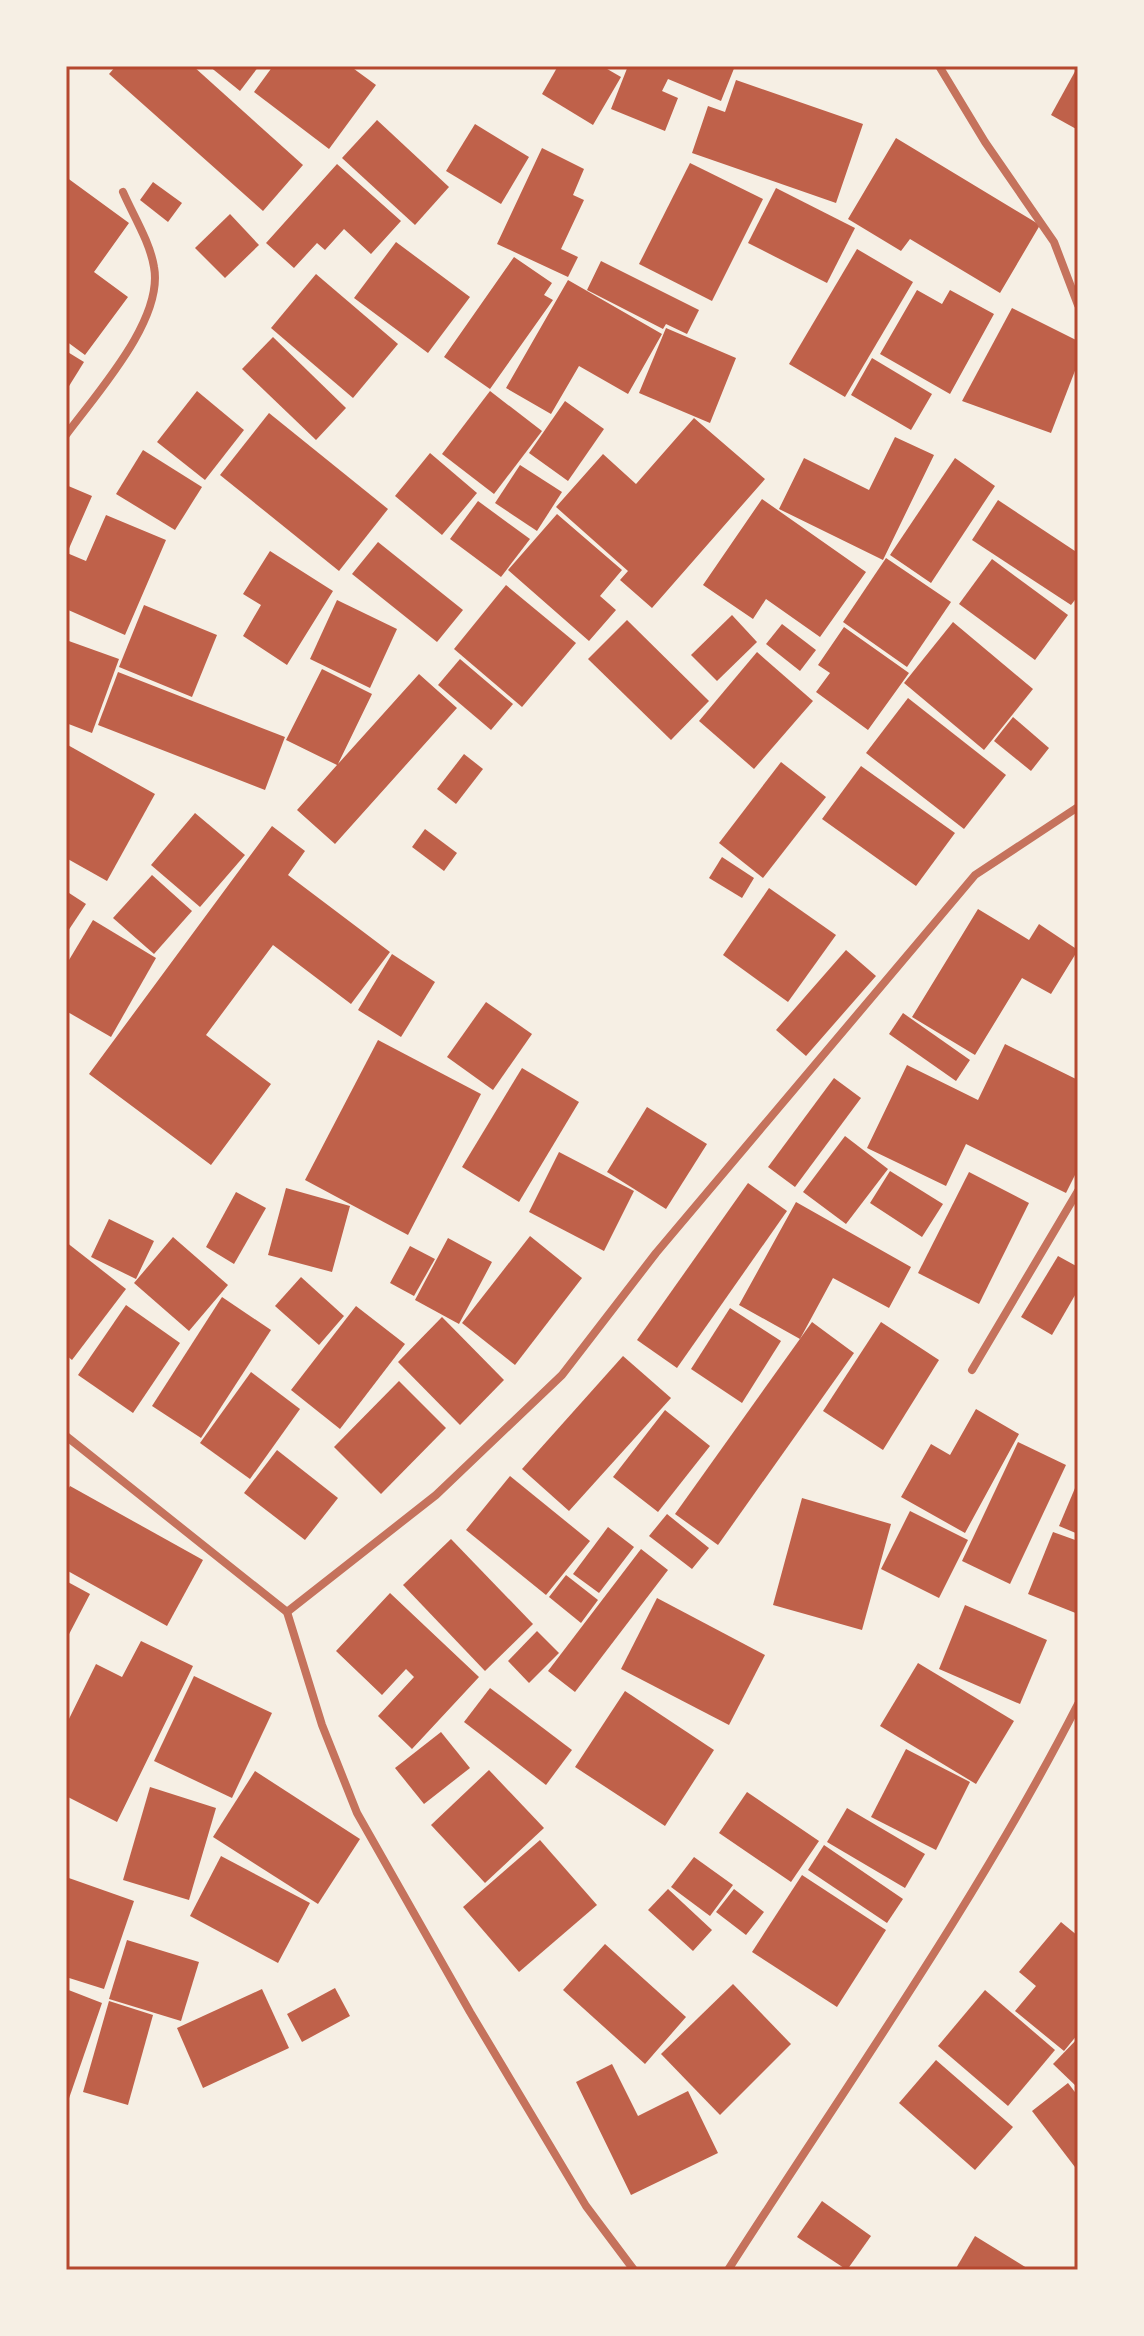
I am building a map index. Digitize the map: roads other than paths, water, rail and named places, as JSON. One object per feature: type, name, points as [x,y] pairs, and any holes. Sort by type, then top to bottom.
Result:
[{"type":"street","points":[[939,66],[985,142],[1054,242],[1078,305]]},
{"type":"street","points":[[66,435],[121,360],[148,312],[155,288],[154,266],[123,192]]},
{"type":"street","points":[[287,1612],[436,1495],[562,1375],[656,1253],[975,875],[1078,807]]},
{"type":"street","points":[[972,1370],[1078,1191]]},
{"type":"street","points":[[66,1436],[287,1612],[322,1725],[357,1813],[470,2012],[579,2193],[634,2270]]},
{"type":"street","points":[[728,2270],[1002,1841],[1039,1780],[1078,1704]]}]
